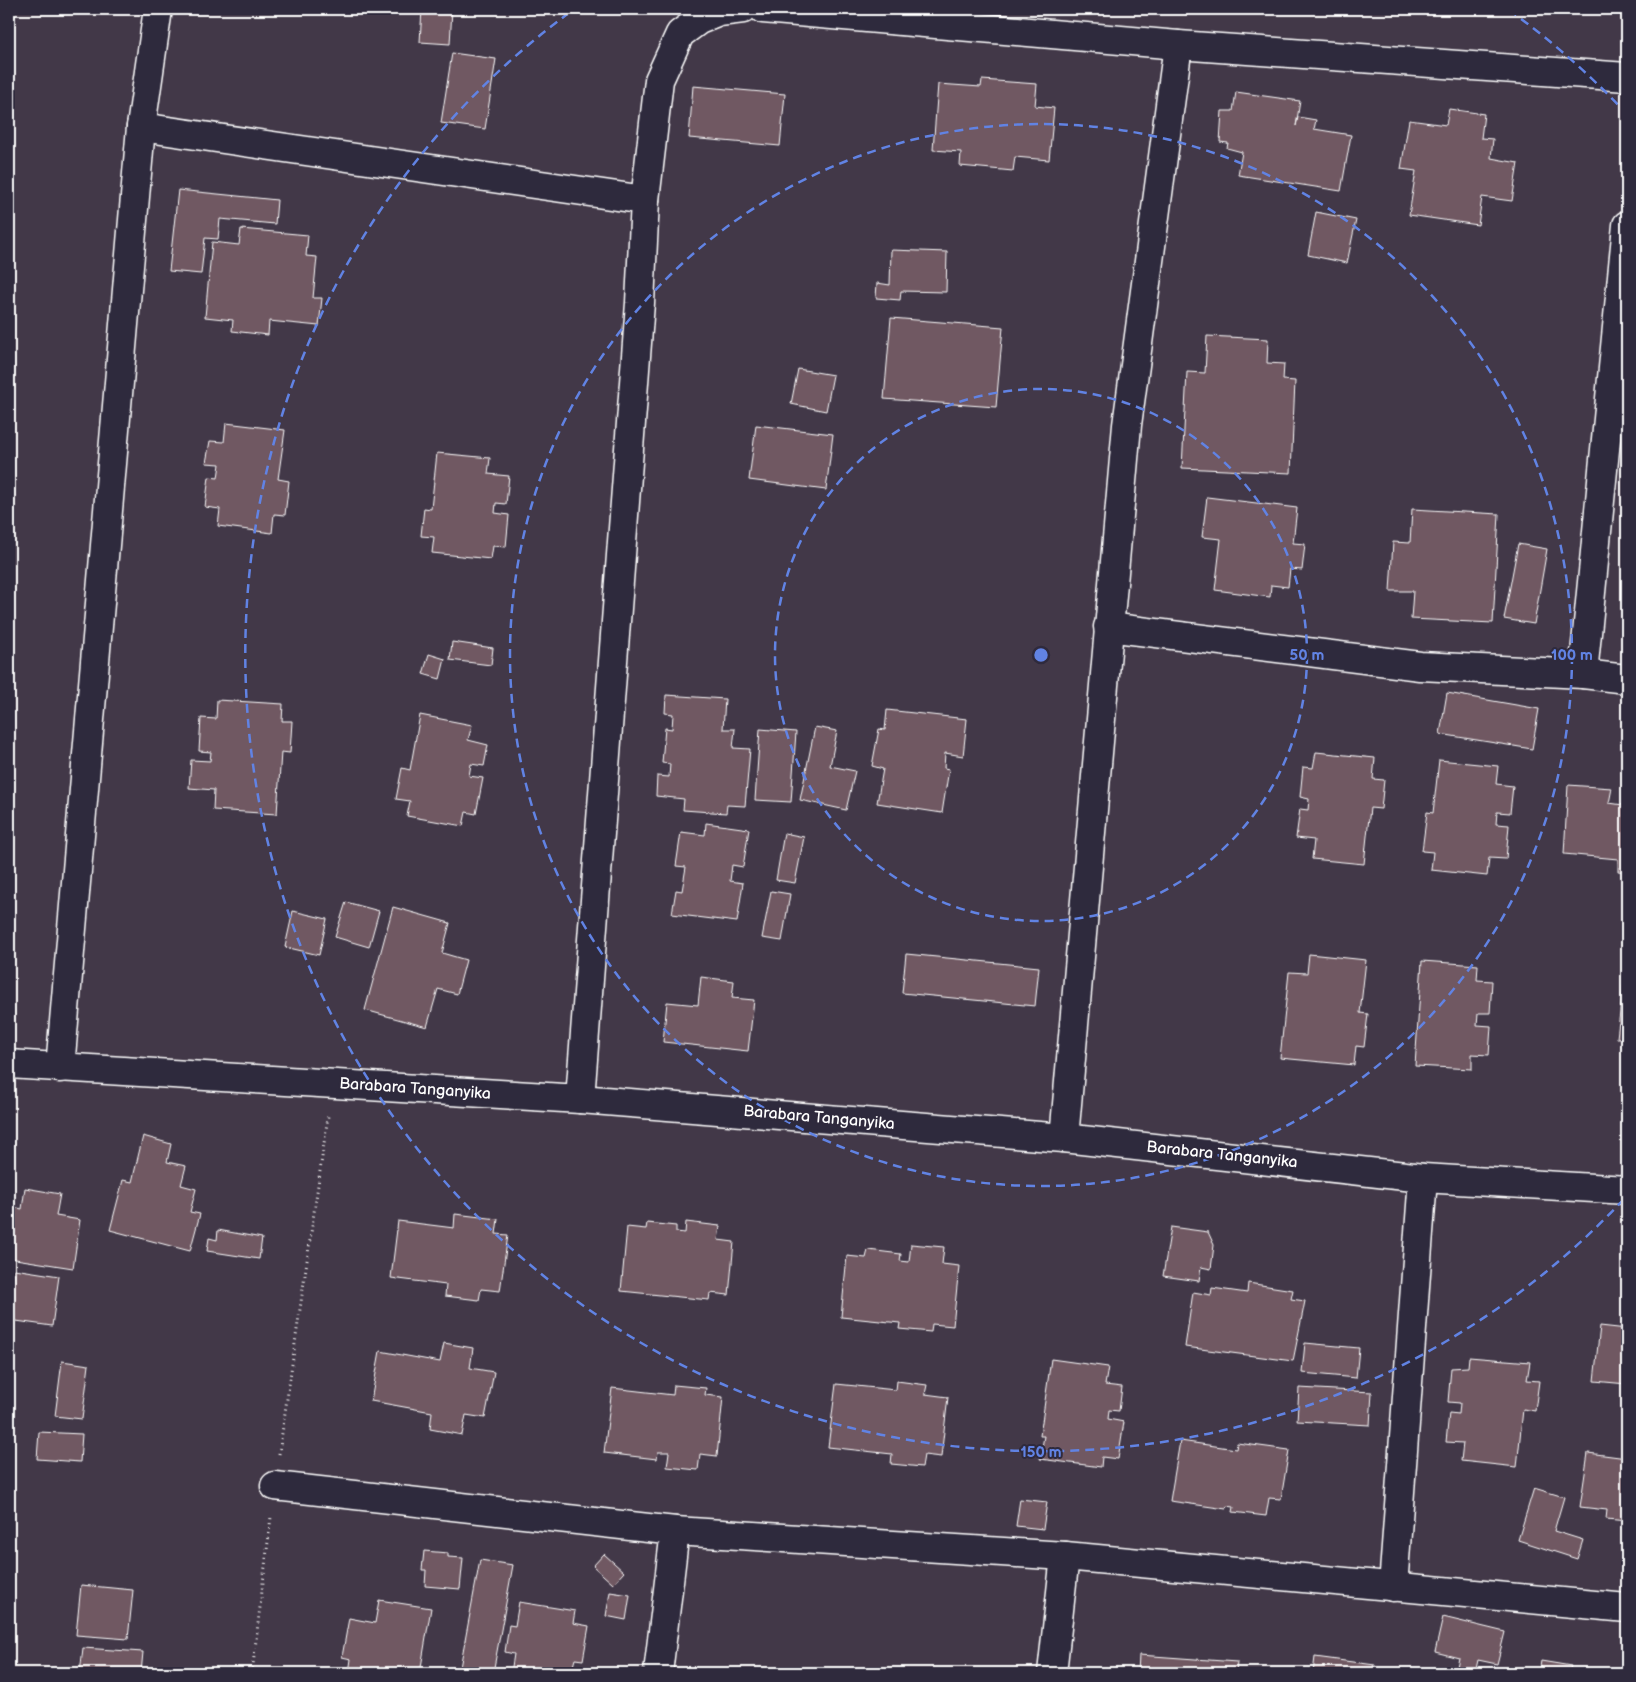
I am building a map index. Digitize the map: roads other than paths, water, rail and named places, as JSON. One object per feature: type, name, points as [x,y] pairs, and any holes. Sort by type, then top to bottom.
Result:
[{"type":"street","points":[[60,1068],[141,127],[158,9]]},
{"type":"street","points":[[580,1100],[640,303],[645,200],[659,80],[680,34],[699,20],[718,12],[743,9]]},
{"type":"street","points":[[763,9],[1178,45],[1627,77]]},
{"type":"street","points":[[1064,1138],[1127,425],[1178,45]]},
{"type":"street","points":[[141,127],[645,200]]},
{"type":"street","points":[[1583,674],[1627,225]]},
{"type":"street","points":[[1108,628],[1420,666],[1583,674],[1627,679]]},
{"type":"street","name":"Barabara Tanganyika","points":[[9,1064],[580,1100],[1064,1138],[1423,1178],[1627,1190]]},
{"type":"street","points":[[1393,1587],[1423,1178]]},
{"type":"street","points":[[275,1486],[675,1531],[1065,1556],[1627,1608]]},
{"type":"street","points":[[658,1673],[675,1531]]},
{"type":"street","points":[[1052,1673],[1065,1556]]}]
